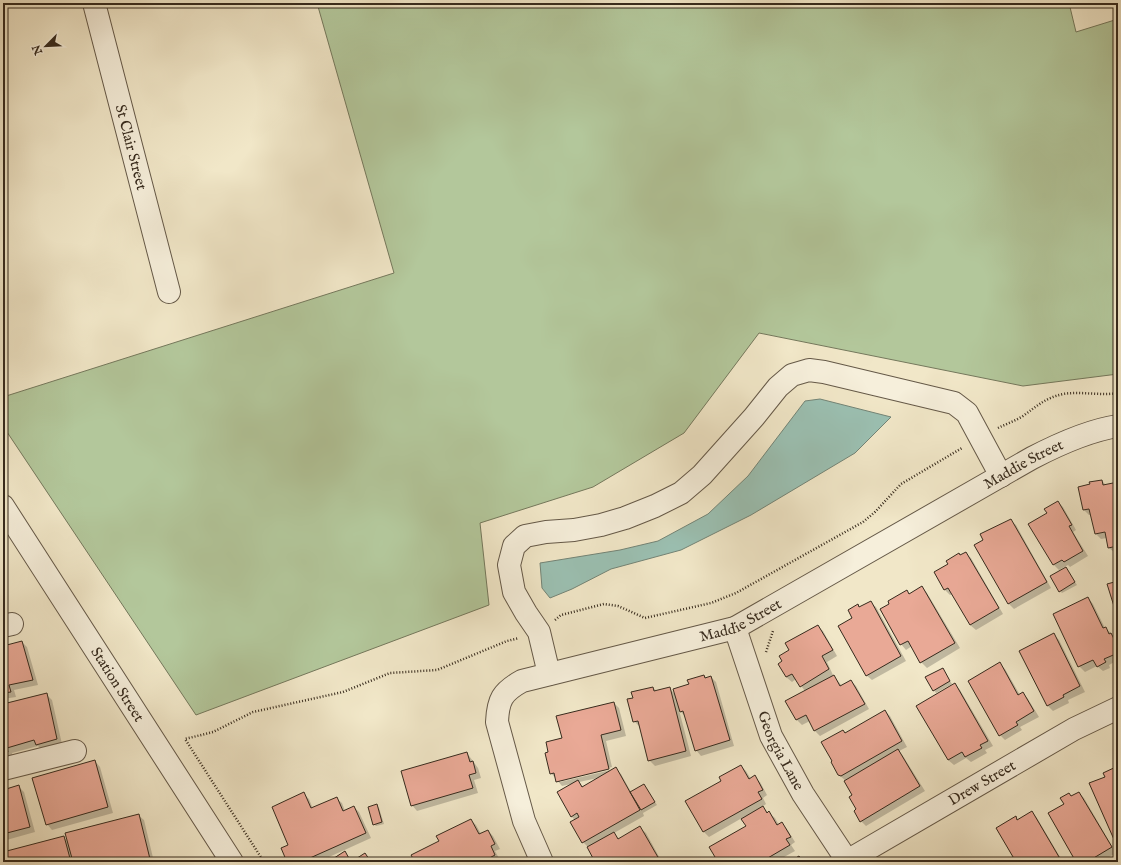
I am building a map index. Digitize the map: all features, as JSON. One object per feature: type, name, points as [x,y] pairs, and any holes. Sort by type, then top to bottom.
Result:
[{"type":"street","name":"St Clair Street","points":[[94,3],[169,292]]},
{"type":"street","points":[[549,674],[539,632],[514,592],[509,565],[514,546],[525,536],[546,532],[574,530],[625,518],[655,506],[681,492],[702,475],[754,417],[778,387],[792,376],[809,370],[824,372],[954,403],[967,413],[1001,476]]},
{"type":"street","name":"Maddie Street","points":[[542,862],[524,821],[498,722],[498,708],[502,698],[510,688],[522,681],[735,628],[895,535],[1053,447],[1078,437],[1118,426]]},
{"type":"street","name":"Station Street","points":[[3,506],[232,862]]},
{"type":"street","name":"Georgia Lane","points":[[735,628],[771,736],[803,794],[848,861]]},
{"type":"street","name":"Drew Street","points":[[848,861],[1074,729],[1118,708]]},
{"type":"street","points":[[3,769],[75,751]]},
{"type":"path","points":[[264,862],[185,739],[213,732],[253,712],[343,692],[390,673],[437,670],[507,641],[539,632],[561,615],[604,604],[618,606],[645,618],[711,603],[736,593],[863,522],[875,512],[901,484],[980,437],[1022,417],[1040,403],[1064,394],[1110,394],[1118,392]]},
{"type":"shaded area","points":[[317,3],[1069,3],[1076,32],[1118,19],[1118,374],[1023,386],[759,333],[684,433],[593,487],[480,523],[489,605],[196,715],[3,426],[3,397],[394,273]]},
{"type":"shaded area","points":[[820,399],[891,417],[855,453],[751,515],[681,550],[611,569],[572,589],[550,598],[542,588],[540,563],[620,550],[658,541],[708,514],[748,476],[805,401]]},
{"type":"building","points":[[1102,480],[1103,485],[1118,482],[1118,546],[1108,548],[1105,532],[1095,534],[1089,509],[1083,510],[1078,487],[1090,484],[1089,482]]},
{"type":"building","points":[[1058,501],[1072,525],[1069,526],[1083,551],[1064,562],[1062,560],[1053,565],[1028,524],[1047,513],[1044,509]]},
{"type":"building","points":[[1011,519],[1047,582],[1008,604],[974,545],[983,540],[980,534]]},
{"type":"building","points":[[966,552],[999,608],[970,625],[948,588],[944,590],[934,572],[948,564],[946,561],[959,553],[960,555]]},
{"type":"building","points":[[1066,567],[1075,582],[1059,592],[1050,576]]},
{"type":"building","points":[[1118,581],[1118,619],[1107,584]]},
{"type":"building","points":[[922,586],[955,643],[920,663],[908,641],[900,645],[880,609],[889,604],[888,601],[907,590],[909,594]]},
{"type":"building","points":[[1088,597],[1103,628],[1106,627],[1109,634],[1111,633],[1118,647],[1118,653],[1104,659],[1106,662],[1097,667],[1093,660],[1078,667],[1053,614]]},
{"type":"building","points":[[871,601],[901,656],[866,676],[838,626],[852,618],[848,610],[858,604],[859,607]]},
{"type":"building","points":[[818,625],[833,650],[822,656],[829,669],[800,687],[792,674],[786,677],[778,664],[782,661],[779,656],[789,650],[785,643]]},
{"type":"building","points":[[1054,633],[1080,686],[1047,706],[1019,651]]},
{"type":"building","points":[[22,641],[33,680],[9,685],[11,692],[3,693],[3,646]]},
{"type":"building","points":[[1000,662],[1018,695],[1023,692],[1034,711],[1016,722],[1018,725],[999,736],[968,681]]},
{"type":"building","points":[[943,668],[950,681],[933,691],[925,677]]},
{"type":"building","points":[[704,675],[705,678],[711,676],[730,740],[695,751],[683,711],[680,712],[673,689],[689,684],[687,680]]},
{"type":"building","points":[[834,675],[840,686],[851,680],[865,704],[814,731],[806,715],[796,720],[785,701]]},
{"type":"building","points":[[955,683],[988,741],[980,745],[982,748],[965,757],[962,752],[948,760],[916,706]]},
{"type":"building","points":[[653,687],[654,691],[670,687],[686,751],[648,761],[638,721],[633,722],[627,699],[633,698],[631,692]]},
{"type":"building","points":[[47,693],[57,739],[36,745],[34,740],[7,748],[8,752],[3,753],[3,704]]},
{"type":"building","points":[[614,702],[621,730],[601,735],[609,769],[556,782],[554,773],[550,774],[545,753],[548,752],[546,742],[562,738],[556,716]]},
{"type":"building","points":[[885,710],[902,741],[841,776],[838,775],[821,742],[843,730],[845,733]]},
{"type":"building","points":[[898,749],[920,786],[860,822],[854,811],[856,809],[849,797],[852,795],[844,781]]},
{"type":"building","points":[[467,752],[470,762],[473,761],[476,773],[469,775],[473,788],[411,806],[401,771]]},
{"type":"building","points":[[95,760],[108,807],[46,825],[32,778]]},
{"type":"building","points":[[741,765],[749,779],[755,775],[763,790],[758,792],[762,799],[703,832],[685,801],[721,781],[719,777]]},
{"type":"building","points":[[1118,766],[1118,843],[1116,844],[1089,783],[1105,777],[1103,773]]},
{"type":"building","points":[[616,767],[640,810],[582,843],[570,822],[579,817],[577,813],[571,817],[557,792],[578,780],[582,787]]},
{"type":"building","points":[[644,784],[655,802],[641,810],[630,792]]},
{"type":"building","points":[[19,785],[30,827],[3,834],[3,790]]},
{"type":"building","points":[[304,792],[311,808],[337,797],[343,811],[354,806],[366,833],[301,862],[287,862],[281,848],[288,845],[272,807]]},
{"type":"building","points":[[1079,792],[1112,847],[1087,862],[1076,862],[1048,813],[1064,804],[1060,798],[1069,793],[1071,796]]},
{"type":"building","points":[[377,804],[382,822],[373,825],[368,807]]},
{"type":"building","points":[[763,806],[767,813],[769,811],[777,825],[782,822],[791,837],[786,839],[790,845],[761,862],[718,862],[709,847],[746,826],[741,819]]},
{"type":"building","points":[[1032,811],[1062,862],[1016,862],[996,828],[1016,816],[1017,820]]},
{"type":"building","points":[[139,814],[150,859],[146,860],[146,862],[73,862],[65,833]]},
{"type":"building","points":[[471,819],[479,834],[488,830],[495,844],[491,846],[495,855],[482,862],[415,862],[411,855],[439,841],[436,836]]},
{"type":"building","points":[[640,826],[659,859],[654,862],[595,862],[587,847],[614,832],[618,839]]},
{"type":"building","points":[[64,836],[71,862],[3,862],[3,852]]},
{"type":"building","points":[[345,851],[351,862],[328,862]]},
{"type":"building","points":[[365,853],[371,862],[351,862]]},
{"type":"building","points":[[799,856],[806,862],[789,862]]}]
